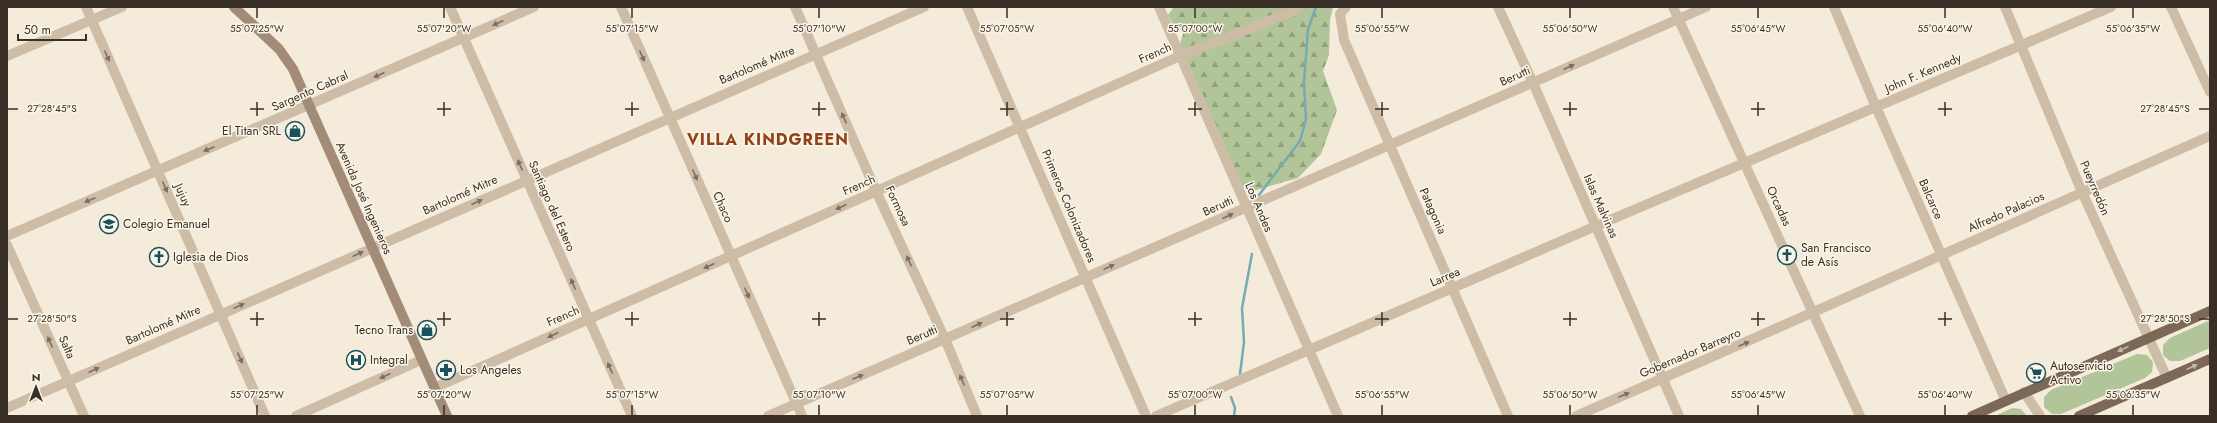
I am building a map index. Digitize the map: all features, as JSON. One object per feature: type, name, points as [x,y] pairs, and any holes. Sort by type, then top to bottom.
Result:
[{"type":"main road","name":"Avenida José Ingenieros","points":[[234,7],[280,49],[287,58],[310,105],[421,360],[447,416]]},
{"type":"main road","points":[[1972,416],[2210,311]]},
{"type":"main road","points":[[2079,416],[2210,358]]},
{"type":"street","name":"Jujuy","points":[[86,7],[266,416]]},
{"type":"street","points":[[7,56],[122,7]]},
{"type":"street","name":"Santiago del Estero","points":[[450,7],[632,416]]},
{"type":"street","name":"Sargento Cabral","points":[[7,236],[534,7]]},
{"type":"street","name":"Chaco","points":[[621,7],[802,416]]},
{"type":"street","name":"Formosa","points":[[795,7],[876,191],[945,339],[977,416]]},
{"type":"street","name":"Bartolomé Mitre","points":[[7,408],[924,7]]},
{"type":"street","name":"Primeros Colonizadores","points":[[967,7],[1021,127],[1146,416]]},
{"type":"street","name":"Los Andes","points":[[1159,7],[1338,416]]},
{"type":"street","name":"Islas Malvinas","points":[[1498,7],[1533,83],[1679,416]]},
{"type":"street","name":"Orcadas","points":[[1674,7],[1860,416]]},
{"type":"street","name":"Berutti","points":[[768,416],[1706,7]]},
{"type":"street","name":"Balcarce","points":[[1834,7],[1876,107],[2006,401]]},
{"type":"street","name":"Pueyrredón","points":[[2005,7],[2082,192],[2167,378]]},
{"type":"street","name":"John F. Kennedy","points":[[1745,163],[2111,7]]},
{"type":"street","points":[[2171,7],[2210,92]]},
{"type":"street","name":"French","points":[[434,388],[1180,56],[1296,10]]},
{"type":"street","name":"Patagonia","points":[[1343,11],[1344,40],[1508,416]]},
{"type":"street","name":"Alfredo Palacios","points":[[1814,314],[1941,255],[2210,136]]},
{"type":"street","name":"Larrea","points":[[1156,416],[1745,163]]},
{"type":"street","name":"Salta","points":[[7,245],[84,416]]},
{"type":"street","name":"Gobernador Barreyro","points":[[1576,416],[1814,314]]},
{"type":"street","points":[[296,416],[421,360]]},
{"type":"street","points":[[2024,392],[2040,416]]},
{"type":"green space","points":[[1174,7],[1333,7],[1330,20],[1329,55],[1323,71],[1337,110],[1321,154],[1298,178],[1249,192],[1237,180],[1180,44],[1184,31],[1175,28],[1168,15]]},
{"type":"green space","points":[[2210,320],[2210,348],[2180,361],[2170,361],[2163,355],[2163,345],[2170,338]]},
{"type":"green space","points":[[2137,354],[2147,355],[2153,362],[2152,372],[2145,378],[2061,414],[2052,414],[2044,407],[2044,397],[2051,390]]},
{"type":"green space","points":[[2012,408],[2021,409],[2027,416],[1995,416]]},
{"type":"waterway","points":[[1259,195],[1300,141],[1306,119],[1304,83],[1308,29],[1316,7]]},
{"type":"waterway","points":[[1240,374],[1244,342],[1242,308],[1252,254]]},
{"type":"waterway","points":[[1231,397],[1235,408],[1234,416]]},
{"type":"place","name":"El Titan SRL","points":[[295,131]]},
{"type":"place","name":"Colegio Emanuel","points":[[109,224]]},
{"type":"place","name":"San Francisco de Asís","points":[[1787,255]]},
{"type":"place","name":"Iglesia de Dios","points":[[159,257]]},
{"type":"place","name":"Tecno Trans","points":[[427,330]]},
{"type":"place","name":"Integral","points":[[356,360]]},
{"type":"place","name":"Los Angeles","points":[[446,370]]},
{"type":"place","name":"Autoservicio Activo","points":[[2036,373]]},
{"type":"district","name":"VILLA KINDGREEN","points":[[768,139]]}]
